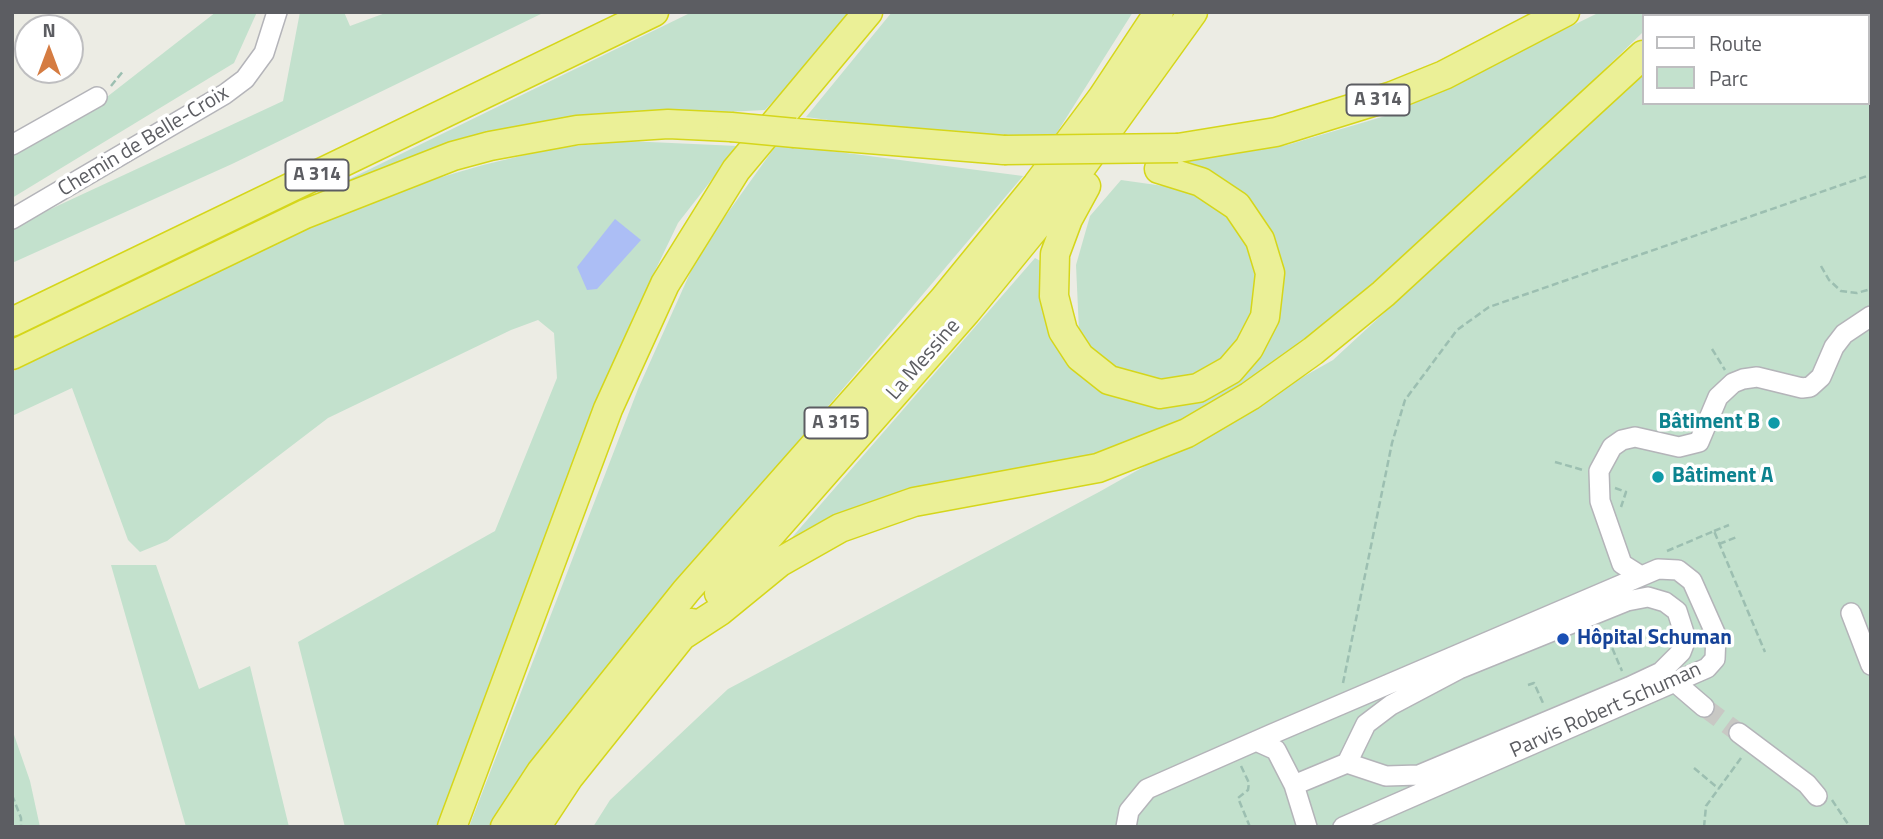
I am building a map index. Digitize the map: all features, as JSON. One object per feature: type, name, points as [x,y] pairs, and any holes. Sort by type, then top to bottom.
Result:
[{"type":"highway","name":"A 314","points":[[12,322],[630,20],[654,12]]},
{"type":"highway","points":[[452,827],[603,422],[665,284],[736,170],[868,12]]},
{"type":"highway","name":"La Messine","points":[[505,827],[541,772],[686,591],[934,310],[1037,185],[1102,98],[1159,12]]},
{"type":"highway","name":"A 314","points":[[12,355],[305,215],[453,156],[490,146],[577,130],[668,124],[795,132],[1000,155],[1178,148],[1276,132],[1379,100],[1444,75],[1565,12]]},
{"type":"highway","points":[[1000,155],[1159,169],[1201,182],[1237,206],[1261,240],[1270,272],[1265,317],[1241,359],[1214,381],[1198,388],[1160,394],[1109,380],[1080,357],[1063,331],[1057,314],[1053,275],[1060,237],[1077,200],[1192,14]]},
{"type":"highway","name":"La Messine","points":[[536,827],[569,777],[680,637],[982,292],[1057,201],[1192,14]]},
{"type":"highway","points":[[680,637],[720,611],[780,562],[852,523],[876,513],[955,493],[1098,468],[1187,433],[1238,403],[1313,351],[1383,294],[1642,56]]},
{"type":"street","name":"Chemin de Belle-Croix","points":[[12,219],[225,94],[245,79],[260,60],[277,12]]},
{"type":"street","points":[[13,141],[97,97]]},
{"type":"street","points":[[1641,576],[1622,564],[1600,501],[1597,486],[1603,459],[1622,439],[1635,437],[1679,447],[1699,442],[1718,397],[1732,383],[1758,377],[1802,388],[1810,387],[1821,377],[1834,346],[1844,334],[1871,316]]},
{"type":"street","name":"Parvis Robert Schuman","points":[[1305,721],[1641,576],[1668,568],[1686,575],[1716,635],[1715,659],[1707,668],[1343,827]]},
{"type":"street","name":"Parvis Robert Schuman","points":[[1648,597],[1665,602],[1677,611],[1684,625],[1686,639],[1672,663],[1629,687],[1419,775],[1386,776],[1347,763],[1366,724],[1391,705],[1459,669],[1597,611],[1648,597]]},
{"type":"street","points":[[1850,613],[1871,665]]},
{"type":"street","points":[[1676,683],[1703,707]]},
{"type":"street","name":"Parvis Robert Schuman","points":[[1305,721],[1327,720],[1347,713],[1373,699],[1384,686]]},
{"type":"street","points":[[1126,827],[1129,811],[1147,789],[1305,721]]},
{"type":"street","points":[[1746,738],[1807,784],[1817,796]]},
{"type":"street","points":[[1256,741],[1276,750],[1294,785],[1307,827]]},
{"type":"street","points":[[1294,785],[1347,763]]},
{"type":"path","points":[[97,97],[118,81],[124,70]]},
{"type":"path","points":[[1339,707],[1392,443],[1405,400],[1457,330],[1489,307],[1870,175]]},
{"type":"path","points":[[1821,266],[1841,291],[1857,293],[1871,289]]},
{"type":"path","points":[[1712,349],[1732,383]]},
{"type":"path","points":[[1714,531],[1729,524]]},
{"type":"path","points":[[1719,544],[1737,537]]},
{"type":"path","points":[[1597,611],[1629,687]]},
{"type":"path","points":[[1528,685],[1534,683],[1555,719]]},
{"type":"path","points":[[1704,827],[1706,806],[1719,789],[1746,738]]},
{"type":"path","points":[[1234,751],[1249,783],[1248,790],[1238,798],[1250,827]]},
{"type":"path","points":[[1694,768],[1719,789]]},
{"type":"path","points":[[12,794],[21,818],[21,827]]},
{"type":"green space","points":[[216,12],[257,12],[234,63],[12,198],[12,151],[103,100]]},
{"type":"green space","points":[[300,12],[344,12],[350,26],[388,12],[545,12],[232,164],[12,263],[12,227],[283,101]]},
{"type":"green space","points":[[692,12],[859,12],[765,110],[593,119],[484,139],[329,189]]},
{"type":"green space","points":[[892,12],[1133,12],[1051,142],[970,139],[806,117]]},
{"type":"green space","points":[[1600,12],[1671,12],[1642,14],[1642,33],[1410,259],[1306,344],[1210,408],[1085,463],[781,550],[1035,258],[1048,265],[1090,379],[1120,398],[1167,405],[1235,378],[1275,248],[1178,162],[1287,145],[1392,114]]},
{"type":"green space","points":[[1871,12],[1871,827],[593,827],[610,800],[728,689],[1099,492],[1333,360],[1642,75],[1642,105],[1869,105],[1869,14],[1720,14]]},
{"type":"green space","points":[[627,141],[738,146],[678,223],[633,317],[436,827],[345,827],[298,642],[495,531],[557,378],[554,333],[538,320],[511,330],[328,418],[167,541],[140,552],[128,540],[72,388],[12,416],[12,372],[352,203],[483,165],[554,148]]},
{"type":"green space","points":[[777,144],[1023,176],[609,665],[526,770],[490,827],[469,827],[638,389],[699,253]]},
{"type":"green space","points":[[1121,180],[1185,189],[1225,211],[1249,237],[1261,273],[1247,333],[1225,360],[1199,376],[1141,383],[1093,356],[1079,331],[1076,265],[1090,216]]},
{"type":"green space","points":[[111,565],[156,565],[199,689],[250,666],[289,827],[186,827]]},
{"type":"green space","points":[[12,729],[30,781],[40,827],[12,827]]},
{"type":"water","points":[[615,219],[641,240],[597,289],[587,290],[577,267]]},
{"type":"tunnel","points":[[1704,707],[1739,733]]},
{"type":"place","name":"Bâtiment B","points":[[1774,423]]},
{"type":"place","name":"Bâtiment A","points":[[1658,477]]},
{"type":"place","name":"Hôpital Schuman","points":[[1563,639]]}]
